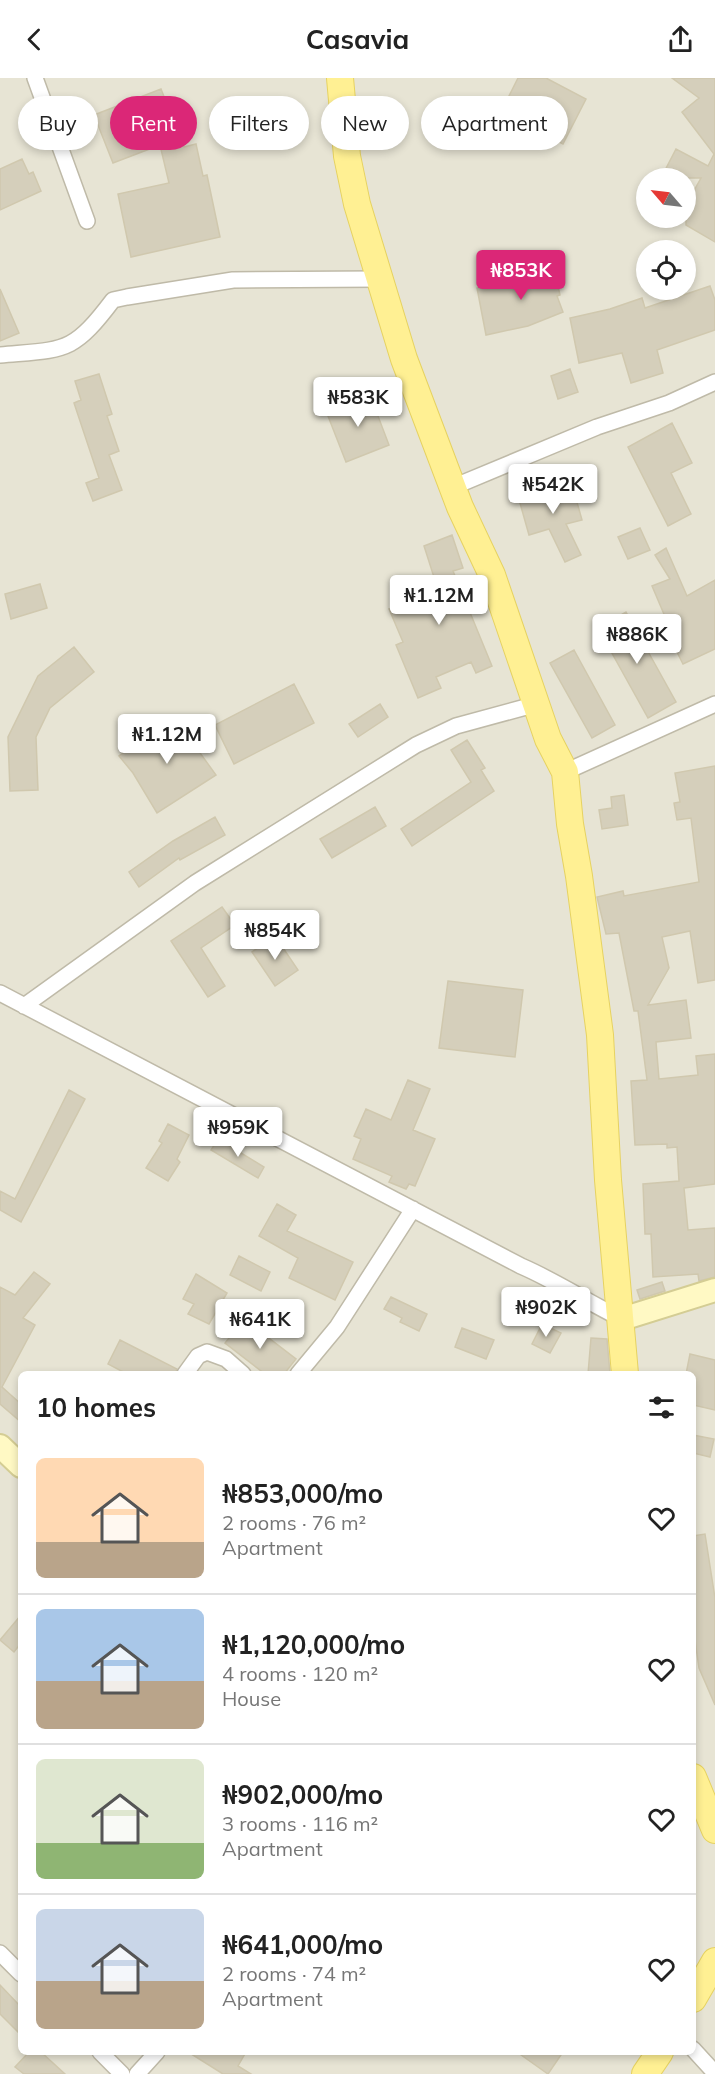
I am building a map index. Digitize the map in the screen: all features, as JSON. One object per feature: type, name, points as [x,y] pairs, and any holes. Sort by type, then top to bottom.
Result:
[{"type":"main road","points":[[340,78],[347,156],[357,204],[404,359],[453,487],[492,575],[548,739],[565,772],[570,824],[600,1035],[608,1180],[625,1371]]},
{"type":"main road","points":[[696,1784],[715,1830]]},
{"type":"main road","points":[[696,1994],[715,1961]]},
{"type":"main road","points":[[633,2074],[636,2055]]},
{"type":"main road","points":[[645,2074],[658,2055]]},
{"type":"street","points":[[35,78],[87,220]]},
{"type":"street","points":[[0,355],[51,351],[73,345],[89,332],[113,300],[127,297],[233,280],[379,279]]},
{"type":"street","points":[[453,487],[597,427],[669,403],[715,382]]},
{"type":"street","points":[[24,1006],[195,883],[416,745],[456,726],[537,704]]},
{"type":"street","points":[[565,772],[715,704]]},
{"type":"street","points":[[0,993],[521,1266],[555,1281],[587,1302],[622,1319],[715,1290]]},
{"type":"street","points":[[300,1371],[337,1327],[413,1209]]},
{"type":"street","points":[[187,1371],[198,1356],[207,1352],[226,1359],[240,1371]]},
{"type":"street","points":[[0,1446],[18,1463]]},
{"type":"street","points":[[0,1953],[18,1971]]},
{"type":"street","points":[[696,2052],[715,2073]]},
{"type":"street","points":[[103,2055],[122,2074]]},
{"type":"street","points":[[137,2074],[155,2055]]},
{"type":"shaded area","points":[[0,78],[715,78],[715,2074],[0,2074]]},
{"type":"building","points":[[518,78],[546,78],[586,99],[568,134],[568,96],[509,96]]},
{"type":"building","points":[[672,78],[715,78],[715,242],[691,228],[696,228],[696,187],[701,178],[696,178],[696,168],[666,168],[676,149],[708,166],[714,154],[682,112],[699,98]]},
{"type":"building","points":[[161,89],[164,96],[143,96]]},
{"type":"building","points":[[110,109],[110,150],[147,150],[113,163],[98,125],[98,113]]},
{"type":"building","points":[[197,149],[203,176],[207,175],[220,237],[131,257],[118,194],[169,183],[161,150]]},
{"type":"building","points":[[22,159],[29,174],[33,172],[41,191],[0,210],[0,169]]},
{"type":"building","points":[[552,260],[560,295],[557,296],[563,312],[528,326],[486,335],[477,288],[534,277],[532,265]]},
{"type":"building","points":[[710,286],[715,300],[715,330],[657,350],[663,373],[631,383],[622,353],[579,363],[570,318],[610,309],[636,300],[643,300],[645,308],[669,300],[696,300],[696,291]]},
{"type":"building","points":[[0,289],[19,333],[0,341]]},
{"type":"building","points":[[570,369],[578,392],[558,399],[551,376]]},
{"type":"building","points":[[99,374],[112,414],[107,416],[119,451],[109,455],[122,490],[93,501],[86,483],[99,478],[74,403],[81,400],[75,381]]},
{"type":"building","points":[[370,395],[389,445],[346,462],[326,411]]},
{"type":"building","points":[[672,423],[692,463],[671,473],[691,514],[668,526],[628,447]]},
{"type":"building","points":[[571,481],[582,520],[566,524],[581,555],[565,562],[549,529],[529,535],[518,496]]},
{"type":"building","points":[[640,528],[650,550],[628,559],[618,537]]},
{"type":"building","points":[[452,535],[463,568],[453,571],[492,666],[476,673],[471,662],[436,677],[441,688],[418,698],[396,645],[403,642],[389,609],[410,600],[414,610],[441,599],[424,546]]},
{"type":"building","points":[[666,548],[687,596],[715,580],[715,649],[683,664],[665,628],[669,626],[652,586],[670,579],[655,555]]},
{"type":"building","points":[[40,584],[47,608],[11,619],[5,594]]},
{"type":"building","points":[[626,612],[676,702],[648,718],[598,628]]},
{"type":"building","points":[[74,647],[94,672],[50,708],[36,737],[38,790],[10,791],[8,737],[38,676]]},
{"type":"building","points":[[574,650],[615,725],[592,738],[550,663]]},
{"type":"building","points":[[294,684],[314,723],[234,764],[215,725]]},
{"type":"building","points":[[380,704],[388,717],[358,737],[349,724]]},
{"type":"building","points":[[174,717],[216,775],[157,813],[133,773],[119,756]]},
{"type":"building","points":[[467,740],[485,768],[481,770],[494,791],[412,846],[401,829],[471,782],[451,750]]},
{"type":"building","points":[[715,766],[715,980],[698,983],[690,931],[662,937],[669,968],[648,1005],[686,1000],[691,1038],[656,1042],[659,1079],[698,1075],[696,1056],[715,1054],[715,1184],[684,1188],[688,1230],[715,1228],[715,1277],[699,1281],[698,1274],[653,1277],[651,1234],[645,1234],[643,1184],[679,1181],[677,1147],[667,1148],[667,1144],[635,1145],[631,1081],[647,1080],[638,1011],[634,1011],[619,933],[606,934],[597,897],[623,891],[624,896],[699,882],[691,818],[677,820],[674,803],[680,802],[675,773]]},
{"type":"building","points":[[624,795],[628,825],[602,829],[599,810],[612,808],[611,797]]},
{"type":"building","points":[[375,807],[386,826],[332,858],[320,839]]},
{"type":"building","points":[[215,817],[225,835],[180,860],[179,858],[139,887],[129,872],[173,841]]},
{"type":"building","points":[[222,907],[235,925],[201,948],[225,986],[208,997],[171,941]]},
{"type":"building","points":[[275,936],[298,970],[275,986],[252,952]]},
{"type":"building","points":[[448,981],[523,990],[515,1057],[439,1048]]},
{"type":"building","points":[[408,1080],[430,1089],[413,1130],[435,1139],[415,1186],[409,1184],[406,1189],[389,1182],[392,1176],[353,1159],[361,1139],[354,1136],[366,1109],[391,1120]]},
{"type":"building","points":[[69,1090],[85,1099],[21,1222],[0,1210],[0,1191],[15,1199]]},
{"type":"building","points":[[168,1124],[189,1135],[177,1159],[180,1162],[168,1181],[146,1168],[162,1143],[159,1141]]},
{"type":"building","points":[[218,1139],[264,1167],[258,1178],[211,1150]]},
{"type":"building","points":[[277,1204],[296,1215],[287,1231],[353,1262],[335,1300],[289,1278],[298,1258],[259,1236]]},
{"type":"building","points":[[239,1256],[270,1272],[261,1291],[230,1275]]},
{"type":"building","points":[[34,1272],[50,1284],[23,1318],[35,1325],[2,1387],[18,1401],[18,1419],[0,1404],[0,1287],[15,1295]]},
{"type":"building","points":[[196,1274],[227,1293],[209,1324],[188,1314],[194,1304],[183,1299]]},
{"type":"building","points":[[662,1282],[665,1291],[640,1299],[637,1290]]},
{"type":"building","points":[[391,1297],[427,1314],[419,1331],[400,1322],[402,1318],[384,1309]]},
{"type":"building","points":[[244,1319],[296,1359],[286,1371],[261,1371],[225,1343]]},
{"type":"building","points":[[542,1324],[561,1333],[550,1353],[532,1344]]},
{"type":"building","points":[[462,1328],[494,1340],[486,1359],[455,1347]]},
{"type":"building","points":[[591,1338],[607,1339],[610,1371],[588,1371]]},
{"type":"building","points":[[120,1340],[177,1369],[176,1371],[121,1371],[108,1364]]},
{"type":"building","points":[[690,1354],[715,1360],[715,1410],[696,1406],[696,1371],[687,1371]]},
{"type":"building","points":[[696,1436],[714,1439],[710,1457],[696,1454]]},
{"type":"building","points":[[705,1534],[715,1598],[715,1705],[699,1668],[696,1647],[696,1536]]},
{"type":"building","points":[[18,1619],[18,1647],[14,1652],[0,1640]]},
{"type":"building","points":[[0,1985],[18,2004],[18,2032],[0,2014]]},
{"type":"building","points":[[26,2055],[44,2055],[65,2074],[24,2074],[15,2067]]},
{"type":"building","points":[[193,2055],[244,2055],[238,2066],[251,2074],[223,2074]]},
{"type":"building","points":[[521,2055],[561,2055],[548,2074]]}]
